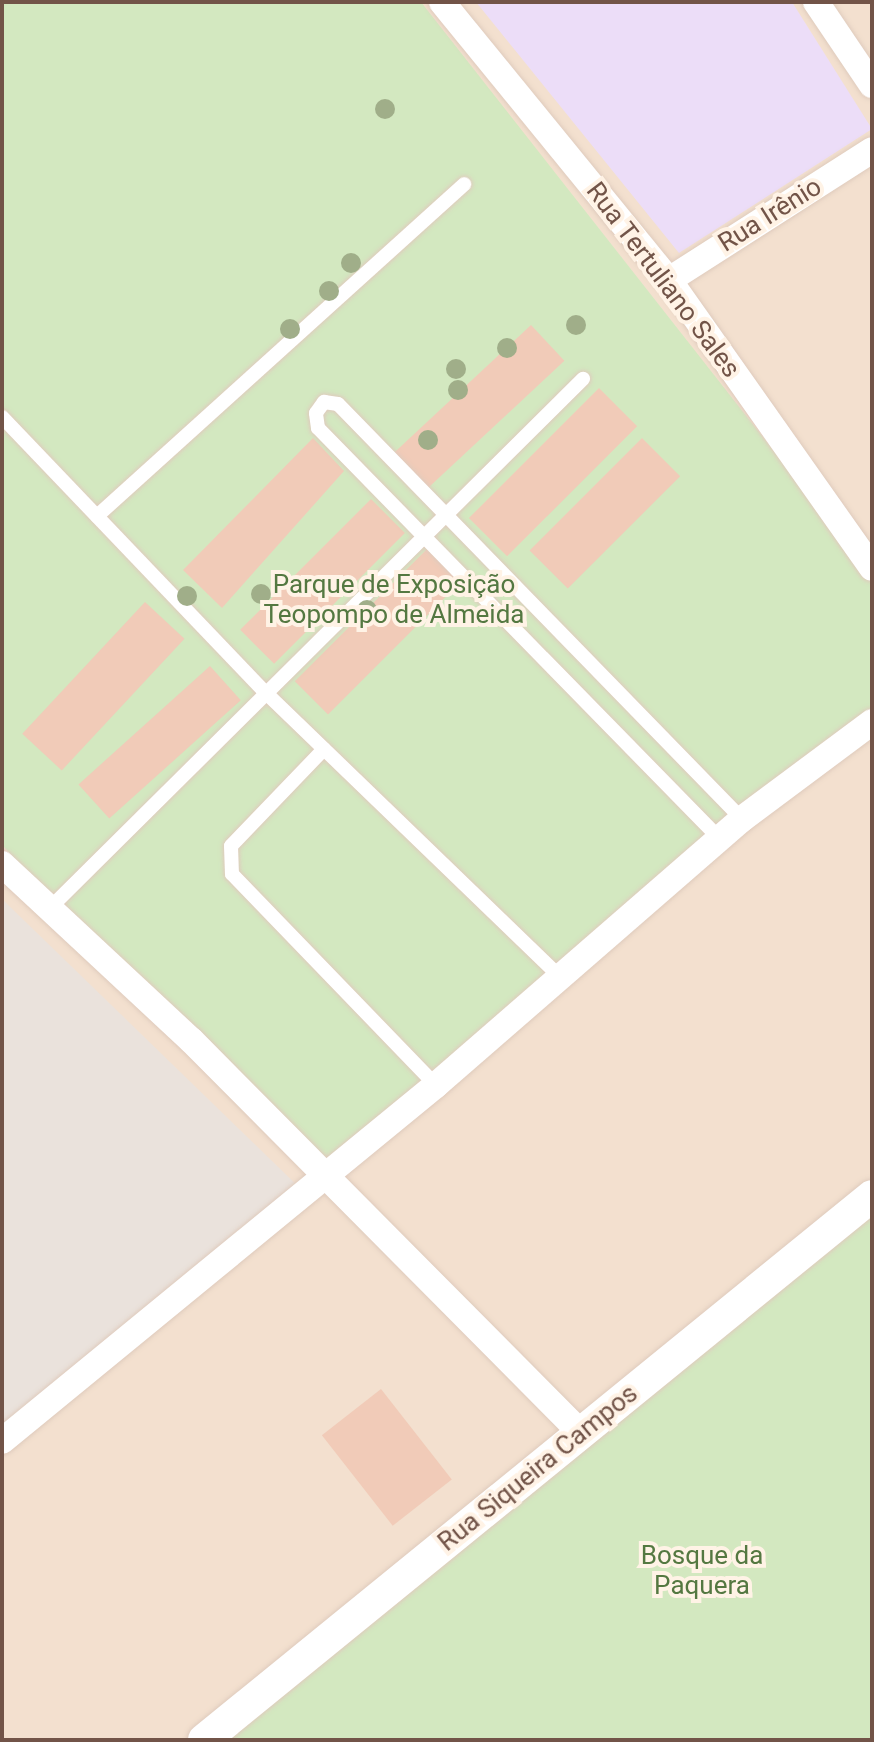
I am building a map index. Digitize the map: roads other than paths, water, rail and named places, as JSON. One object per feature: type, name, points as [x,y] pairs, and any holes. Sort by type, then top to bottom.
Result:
[{"type":"street","name":"Rua Tertuliano Sales","points":[[442,2],[669,280],[872,568]]},
{"type":"street","points":[[816,2],[872,85]]},
{"type":"street","name":"Rua Irênio","points":[[669,280],[872,150]]},
{"type":"street","points":[[2,1441],[436,1085],[742,819],[872,722]]},
{"type":"street","points":[[2,864],[191,1040],[581,1433]]},
{"type":"street","name":"Rua Siqueira Campos","points":[[206,1739],[872,1196]]},
{"type":"lane","points":[[97,516],[464,184]]},
{"type":"lane","points":[[48,910],[444,512],[583,379]]},
{"type":"lane","points":[[720,839],[318,428],[320,406],[338,404],[742,819]]},
{"type":"lane","points":[[2,417],[265,692],[560,977]]},
{"type":"lane","points":[[324,749],[231,846],[232,874],[436,1085]]},
{"type":"park label","name":"Parque de Exposição Teopompo de Almeida","points":[[394,600]]},
{"type":"park label","name":"Bosque da Paquera","points":[[702,1571]]}]
